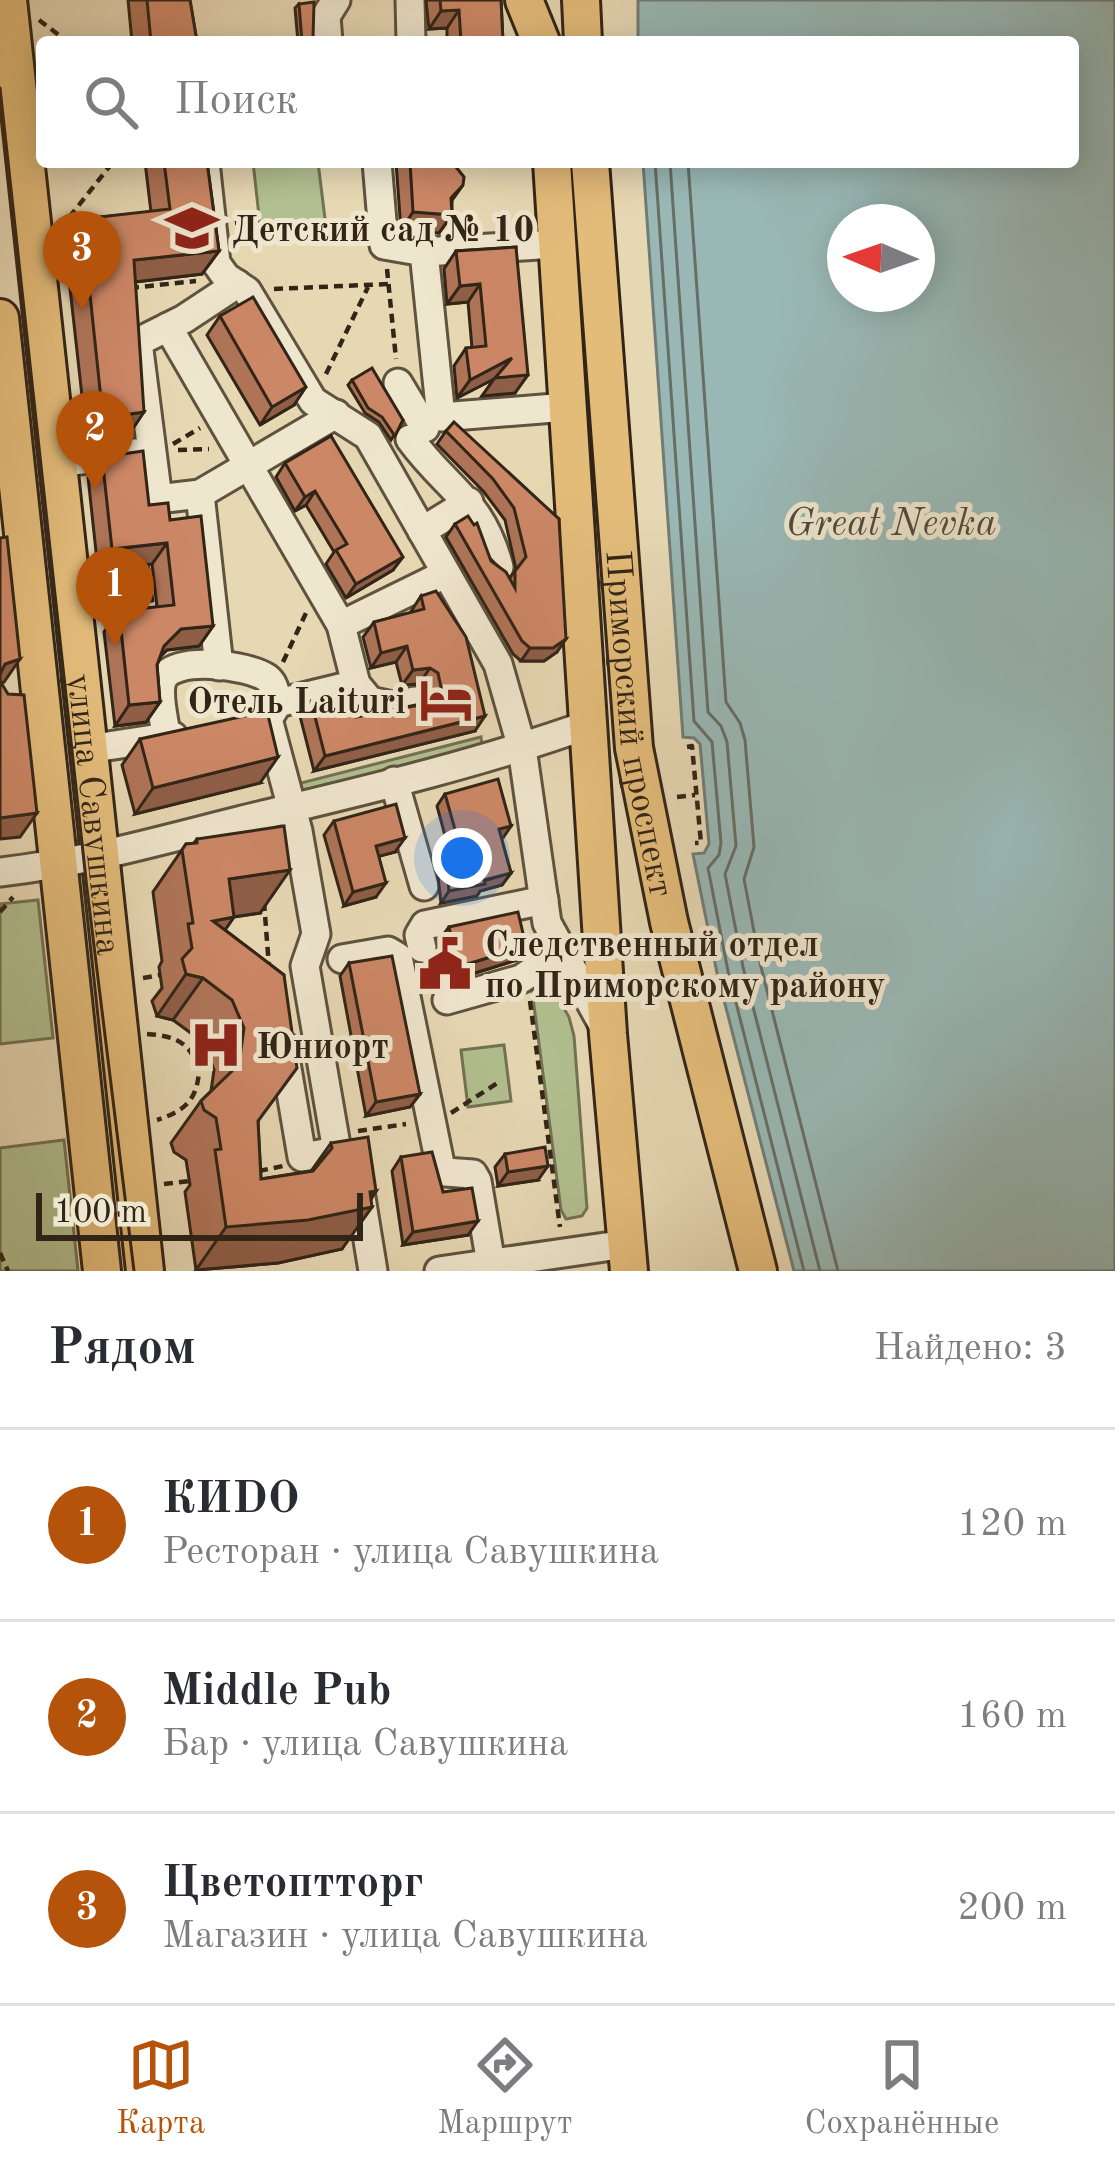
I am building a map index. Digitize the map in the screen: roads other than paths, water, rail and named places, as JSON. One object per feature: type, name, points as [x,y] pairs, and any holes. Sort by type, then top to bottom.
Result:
[{"type":"main road","points":[[524,0],[540,36]]},
{"type":"main road","points":[[543,36],[544,0]]},
{"type":"main road","points":[[581,0],[583,36]]},
{"type":"main road","name":"улица Савушкина","points":[[18,6],[30,96],[57,463],[145,1271]]},
{"type":"main road","name":"Приморский проспект","points":[[552,168],[608,1034],[628,1258]]},
{"type":"main road","name":"Приморский проспект","points":[[590,168],[634,748],[668,922],[758,1271]]},
{"type":"main road","name":"улица Савушкина","points":[[0,318],[23,698],[58,863],[102,1271]]},
{"type":"street","points":[[328,36],[326,16],[336,0]]},
{"type":"street","points":[[410,0],[411,36]]},
{"type":"street","name":"Приморский проспект","points":[[206,168],[216,263],[324,407],[368,436],[498,664],[522,748],[547,922],[608,1034]]},
{"type":"street","points":[[378,168],[384,245],[424,252],[556,244]]},
{"type":"street","points":[[424,252],[429,465],[469,502],[482,540],[499,567]]},
{"type":"street","points":[[236,284],[138,342],[158,499],[200,494],[243,457],[324,407]]},
{"type":"street","points":[[168,327],[341,625],[356,684],[370,701],[393,706],[415,701]]},
{"type":"street","points":[[398,382],[426,428]]},
{"type":"street","points":[[383,459],[426,428],[567,407]]},
{"type":"street","points":[[57,463],[152,451]]},
{"type":"street","points":[[200,494],[219,666]]},
{"type":"street","points":[[422,531],[469,502]]},
{"type":"street","points":[[341,625],[444,566]]},
{"type":"street","points":[[166,737],[160,685],[176,667],[219,666],[264,676],[265,706],[316,934],[305,966],[336,1143],[358,1173],[374,1271]]},
{"type":"street","points":[[265,706],[356,684]]},
{"type":"street","points":[[6,885],[58,863],[522,748],[587,725]]},
{"type":"street","points":[[88,749],[203,728]]},
{"type":"street","points":[[402,779],[420,811]]},
{"type":"street","points":[[402,779],[424,886]]},
{"type":"street","points":[[422,948],[419,935],[424,925],[544,900]]},
{"type":"street","points":[[342,959],[388,950],[398,958],[429,1120],[445,1172],[473,1174],[478,1181],[490,1264]]},
{"type":"street","points":[[447,1000],[521,979],[562,950]]},
{"type":"street","points":[[273,981],[305,966]]},
{"type":"street","points":[[280,1025],[302,1157],[336,1143]]},
{"type":"street","points":[[439,1271],[628,1258]]},
{"type":"water","name":"Great Nevka","points":[[638,0],[1115,0],[1115,1271],[794,1271],[717,973],[693,854],[704,853],[709,844],[700,744],[683,737],[643,168],[1079,168],[1079,36],[638,36]]},
{"type":"tram line","points":[[0,88],[87,889],[134,1271]]},
{"type":"place","name":"Детский сад № 10","points":[[192,228]]},
{"type":"place","name":"Цветоптторг","points":[[82,310]]},
{"type":"place","name":"Middle Pub","points":[[95,490]]},
{"type":"place","name":"КИDO","points":[[115,646]]},
{"type":"place","name":"Отель Laituri","points":[[446,700]]},
{"type":"place","name":"Следственный отдел по Приморскому району","points":[[445,964]]},
{"type":"place","name":"Юниорт","points":[[216,1045]]}]
